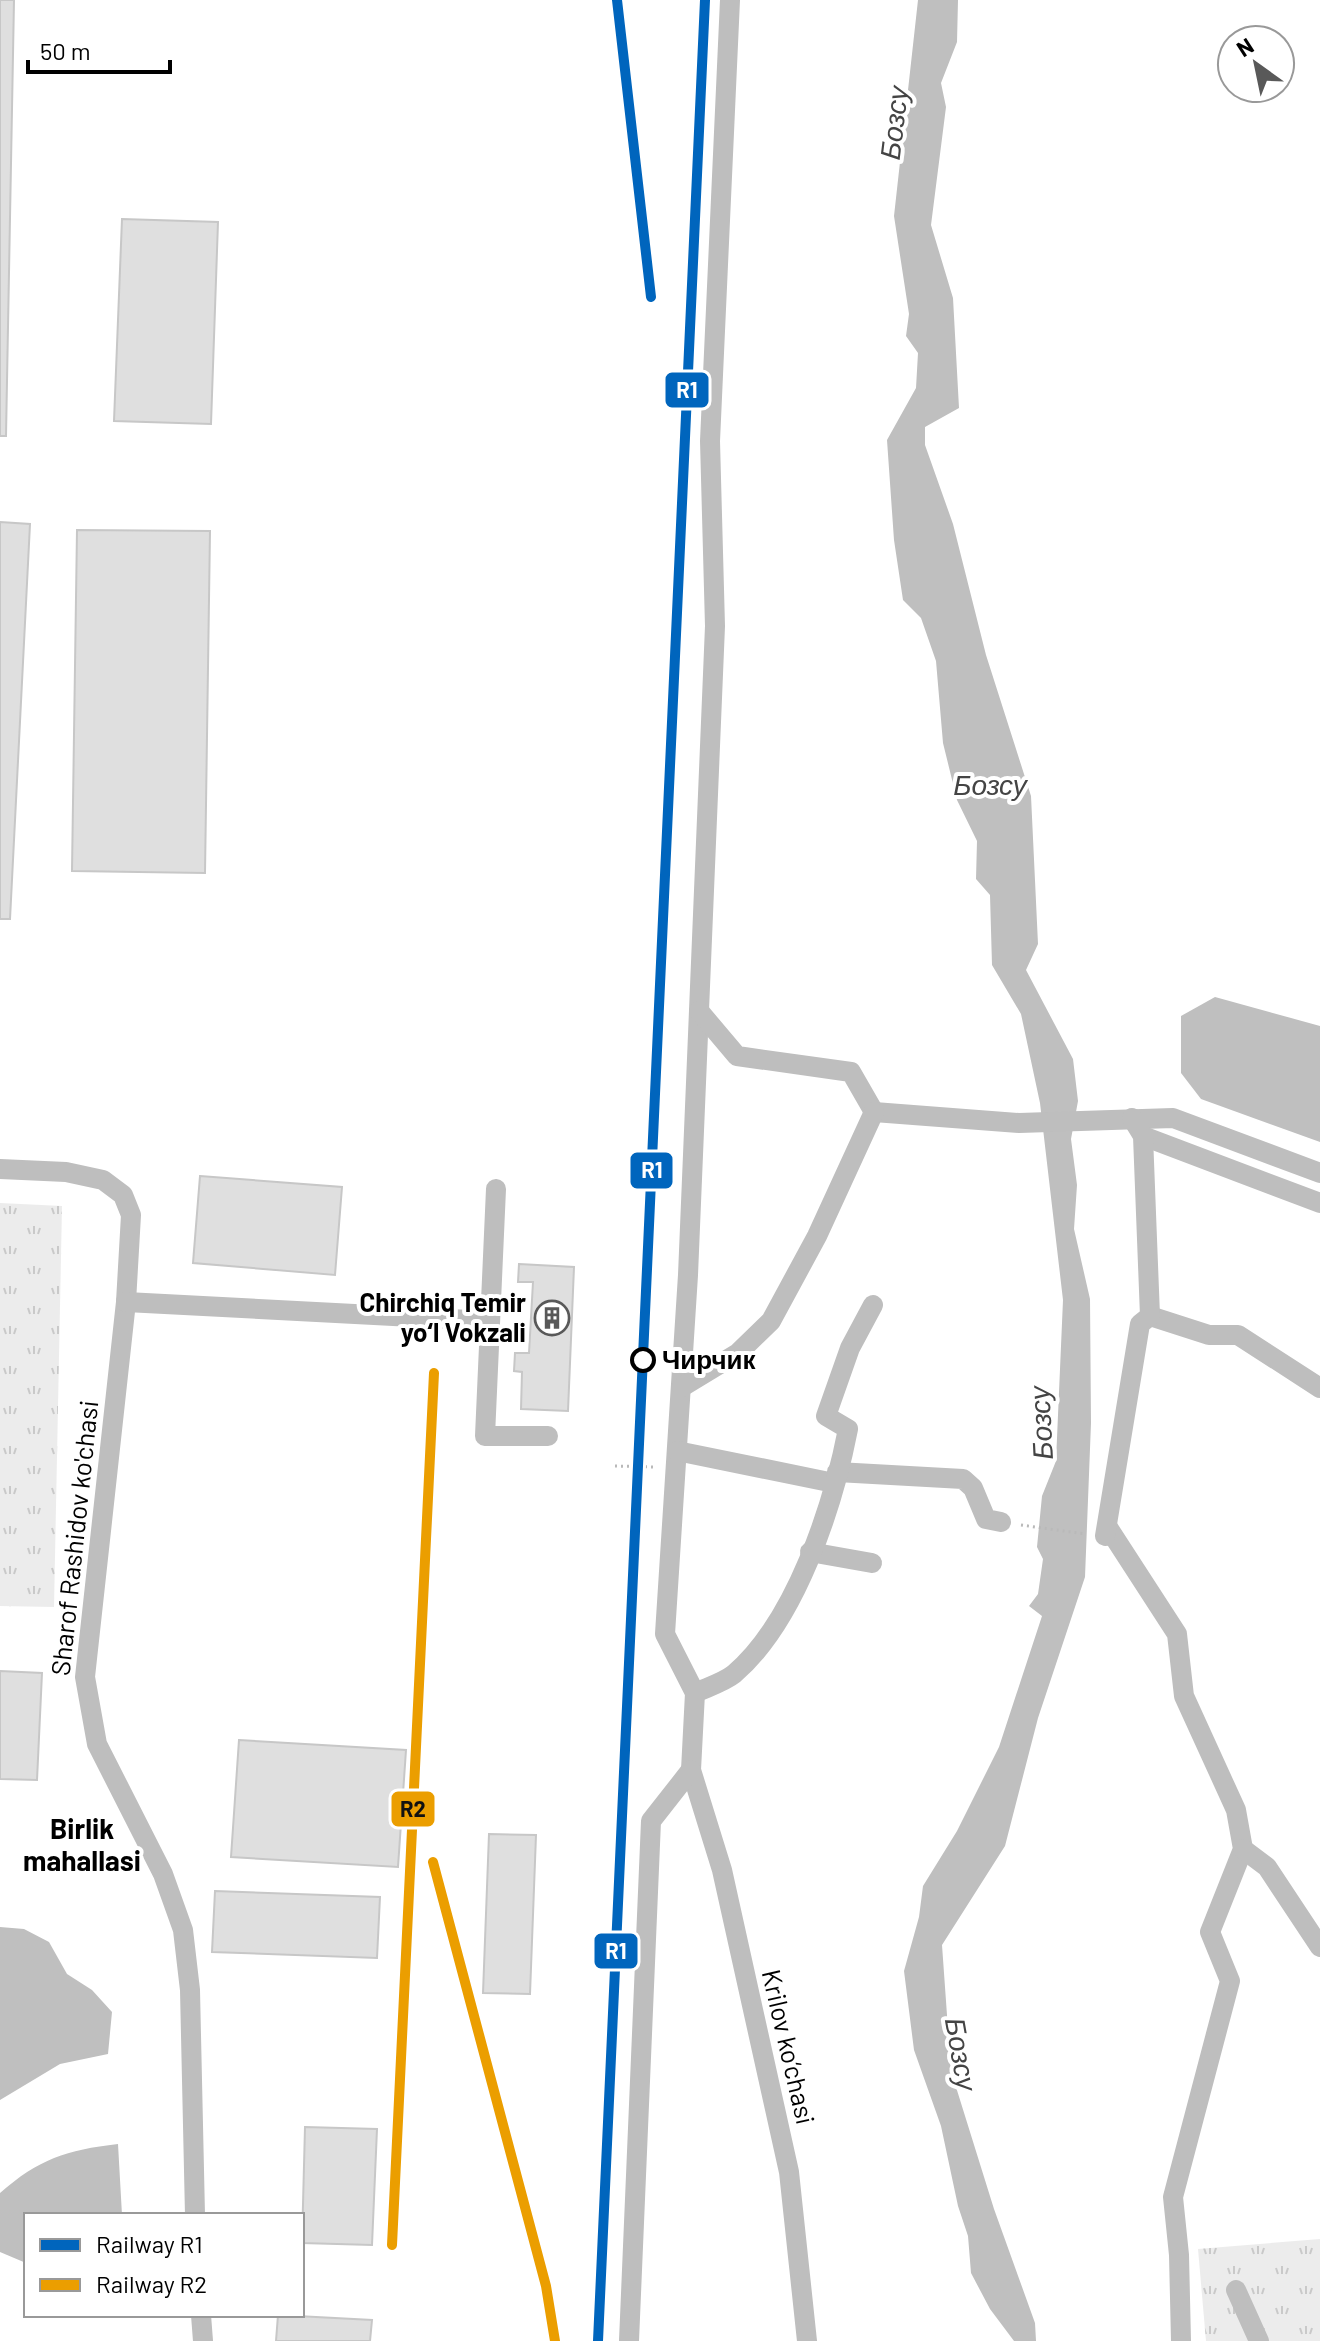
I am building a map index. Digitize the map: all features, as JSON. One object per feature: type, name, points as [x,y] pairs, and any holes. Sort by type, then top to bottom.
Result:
[{"type":"street","points":[[629,2341],[651,1821],[691,1770],[695,1693],[665,1634],[682,1387],[715,626],[710,441],[730,0]]},
{"type":"street","points":[[699,1011],[737,1056],[851,1072],[874,1112]]},
{"type":"street","points":[[874,1112],[1019,1123],[1173,1118],[1320,1173]]},
{"type":"street","points":[[682,1387],[738,1353],[771,1321],[817,1236],[874,1112]]},
{"type":"street","points":[[1132,1118],[1143,1136],[1150,1316]]},
{"type":"street","points":[[1143,1136],[1320,1203]]},
{"type":"street","name":"Sharof Rashidov ko'chasi","points":[[0,1169],[78,1174],[115,1186],[127,1204],[132,1226],[85,1677],[97,1744],[163,1874],[183,1930],[190,1990],[195,2213]]},
{"type":"street","points":[[496,1189],[485,1436],[548,1436]]},
{"type":"street","points":[[126,1302],[489,1321]]},
{"type":"street","points":[[695,1693],[733,1675],[775,1628],[810,1552],[836,1477],[848,1429],[826,1416],[850,1348],[873,1305]]},
{"type":"street","points":[[1150,1316],[1209,1335],[1238,1335],[1320,1388]]},
{"type":"street","points":[[1150,1316],[1140,1324],[1106,1531],[1177,1634],[1184,1696],[1236,1810],[1243,1849],[1210,1932],[1230,1981],[1173,2197],[1179,2255],[1181,2341]]},
{"type":"street","points":[[677,1460],[836,1477],[963,1479],[973,1488],[986,1519],[1001,1522]]},
{"type":"street","points":[[810,1552],[872,1563]]},
{"type":"street","name":"Krilov ko‘chasi","points":[[691,1770],[722,1870],[789,2172],[807,2341]]},
{"type":"street","points":[[1243,1849],[1267,1867],[1320,1947]]},
{"type":"street","points":[[1236,2290],[1259,2341]]},
{"type":"street","points":[[201,2317],[203,2341]]},
{"type":"path","points":[[615,1466],[677,1460]]},
{"type":"path","points":[[1001,1522],[1106,1531]]},
{"type":"green space","points":[[0,1203],[62,1206],[54,1607],[0,1606]]},
{"type":"green space","points":[[1320,2239],[1320,2341],[1206,2341],[1198,2249]]},
{"type":"water","name":"Бозсу","points":[[918,0],[958,0],[957,42],[941,83],[946,107],[931,225],[953,298],[959,408],[925,427],[925,445],[953,524],[986,655],[1031,796],[1038,944],[1026,970],[1073,1059],[1078,1101],[1071,1139],[1077,1185],[1074,1229],[1090,1299],[1091,1423],[1085,1577],[1038,1718],[1005,1846],[942,1945],[951,2071],[994,2209],[1035,2323],[1036,2341],[1014,2341],[990,2309],[971,2273],[968,2236],[958,2206],[941,2126],[914,2050],[904,1971],[919,1917],[923,1886],[957,1831],[999,1747],[1042,1616],[1029,1606],[1038,1594],[1043,1559],[1037,1547],[1042,1496],[1056,1461],[1063,1300],[1040,1103],[1021,1014],[992,965],[990,895],[976,879],[977,841],[957,800],[943,743],[936,661],[921,618],[903,600],[894,540],[887,440],[916,388],[918,353],[906,336],[909,314],[894,216]]},
{"type":"water","points":[[1215,997],[1320,1026],[1320,1142],[1201,1099],[1181,1073],[1181,1016]]},
{"type":"water","points":[[0,1927],[24,1929],[49,1942],[67,1974],[92,1990],[112,2012],[108,2054],[60,2064],[0,2100]]},
{"type":"water","points":[[118,2144],[122,2213],[24,2213],[24,2262],[0,2252],[0,2193],[41,2164],[83,2149]]},
{"type":"building","points":[[0,0],[14,0],[6,436],[0,436]]},
{"type":"building","points":[[122,219],[218,222],[211,424],[114,421]]},
{"type":"building","points":[[0,522],[30,524],[10,919],[0,919]]},
{"type":"building","points":[[77,530],[210,531],[205,873],[72,871]]},
{"type":"building","points":[[200,1176],[342,1187],[335,1275],[193,1263]]},
{"type":"building","name":"Chirchiq Temir yo‘l Vokzali","points":[[519,1264],[574,1267],[568,1411],[521,1409],[522,1372],[514,1371],[515,1353],[529,1353],[533,1282],[518,1282]]},
{"type":"building","points":[[0,1671],[42,1673],[37,1780],[0,1779]]},
{"type":"building","points":[[239,1740],[406,1750],[398,1867],[231,1857]]},
{"type":"building","points":[[489,1834],[536,1835],[530,1994],[483,1993]]},
{"type":"building","points":[[215,1891],[380,1897],[377,1958],[212,1952]]},
{"type":"building","points":[[305,2127],[377,2129],[372,2245],[304,2243]]},
{"type":"building","points":[[278,2317],[372,2320],[370,2341],[276,2341]]},
{"type":"rail line","name":"R1","points":[[617,0],[651,297]]},
{"type":"rail line","name":"R1","points":[[598,2341],[705,0]]},
{"type":"rail line","name":"R2","points":[[392,2245],[434,1373]]},
{"type":"rail line","name":"R2","points":[[433,1862],[546,2286],[555,2341]]},
{"type":"place","name":"Chirchiq Temir yo‘l Vokzali","points":[[552,1318]]},
{"type":"place","name":"Чирчик","points":[[643,1360]]},
{"type":"district","name":"Birlik mahallasi","points":[[82,1845]]}]
